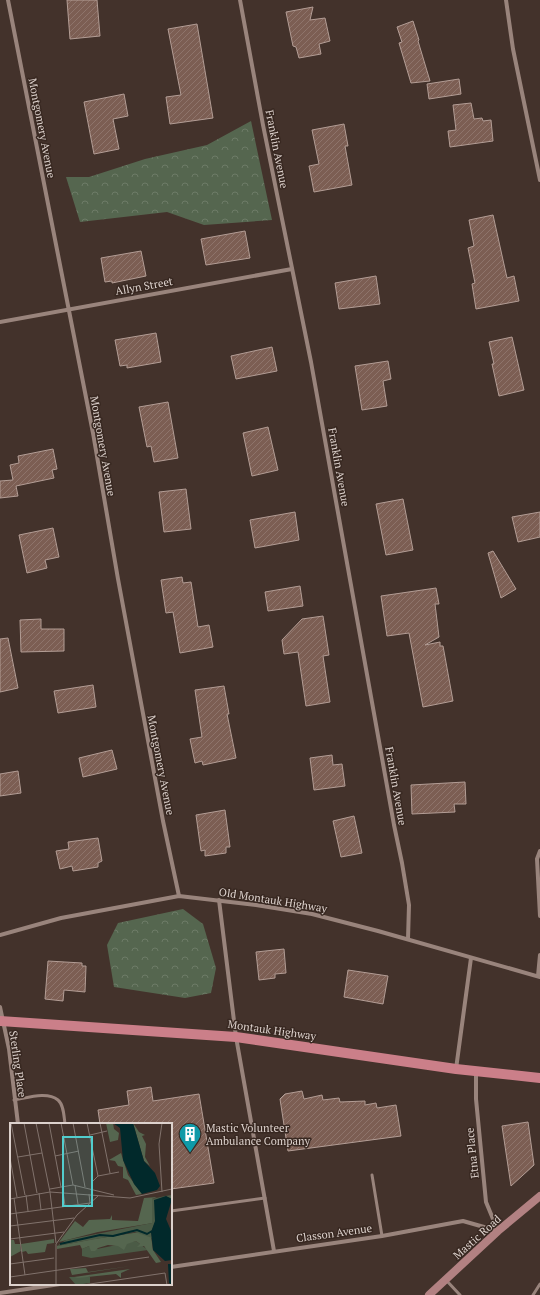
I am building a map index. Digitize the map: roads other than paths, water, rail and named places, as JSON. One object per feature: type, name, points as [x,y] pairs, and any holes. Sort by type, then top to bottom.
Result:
[{"type":"main road","name":"Montauk Highway","points":[[1,1021],[236,1037],[456,1068],[540,1078]]},
{"type":"main road","name":"Mastic Road","points":[[429,1295],[498,1231],[540,1196]]},
{"type":"street","name":"Montgomery Avenue","points":[[8,0],[69,308],[160,806],[179,896]]},
{"type":"street","name":"Franklin Avenue","points":[[240,0],[262,125],[311,362],[402,863],[409,905],[408,939]]},
{"type":"street","points":[[506,0],[513,48],[540,180]]},
{"type":"street","name":"Allyn Street","points":[[0,322],[69,308],[292,270]]},
{"type":"street","points":[[540,851],[537,859],[540,916]]},
{"type":"street","name":"Old Montauk Highway","points":[[0,935],[61,918],[179,896],[256,905],[312,914],[539,976]]},
{"type":"street","points":[[219,900],[236,1037],[274,1251]]},
{"type":"street","points":[[539,976],[540,955]]},
{"type":"street","points":[[456,1068],[471,958]]},
{"type":"street","name":"Sterling Place","points":[[0,1007],[1,1021],[9,1049],[18,1123]]},
{"type":"street","name":"Etna Place","points":[[476,1070],[476,1099],[486,1202],[498,1231]]},
{"type":"street","name":"Classon Avenue","points":[[172,1267],[382,1236],[464,1221],[498,1231]]},
{"type":"street","points":[[0,1293],[42,1285]]},
{"type":"lane","points":[[14,1100],[34,1096],[48,1096],[58,1100],[63,1110],[65,1123]]},
{"type":"lane","points":[[372,1175],[382,1236]]},
{"type":"lane","points":[[172,1211],[265,1198]]},
{"type":"lane","points":[[446,1280],[460,1295]]},
{"type":"lane","points":[[533,1295],[540,1284]]},
{"type":"place","name":"Mastic Volunteer Ambulance Company","points":[[190,1154]]}]
